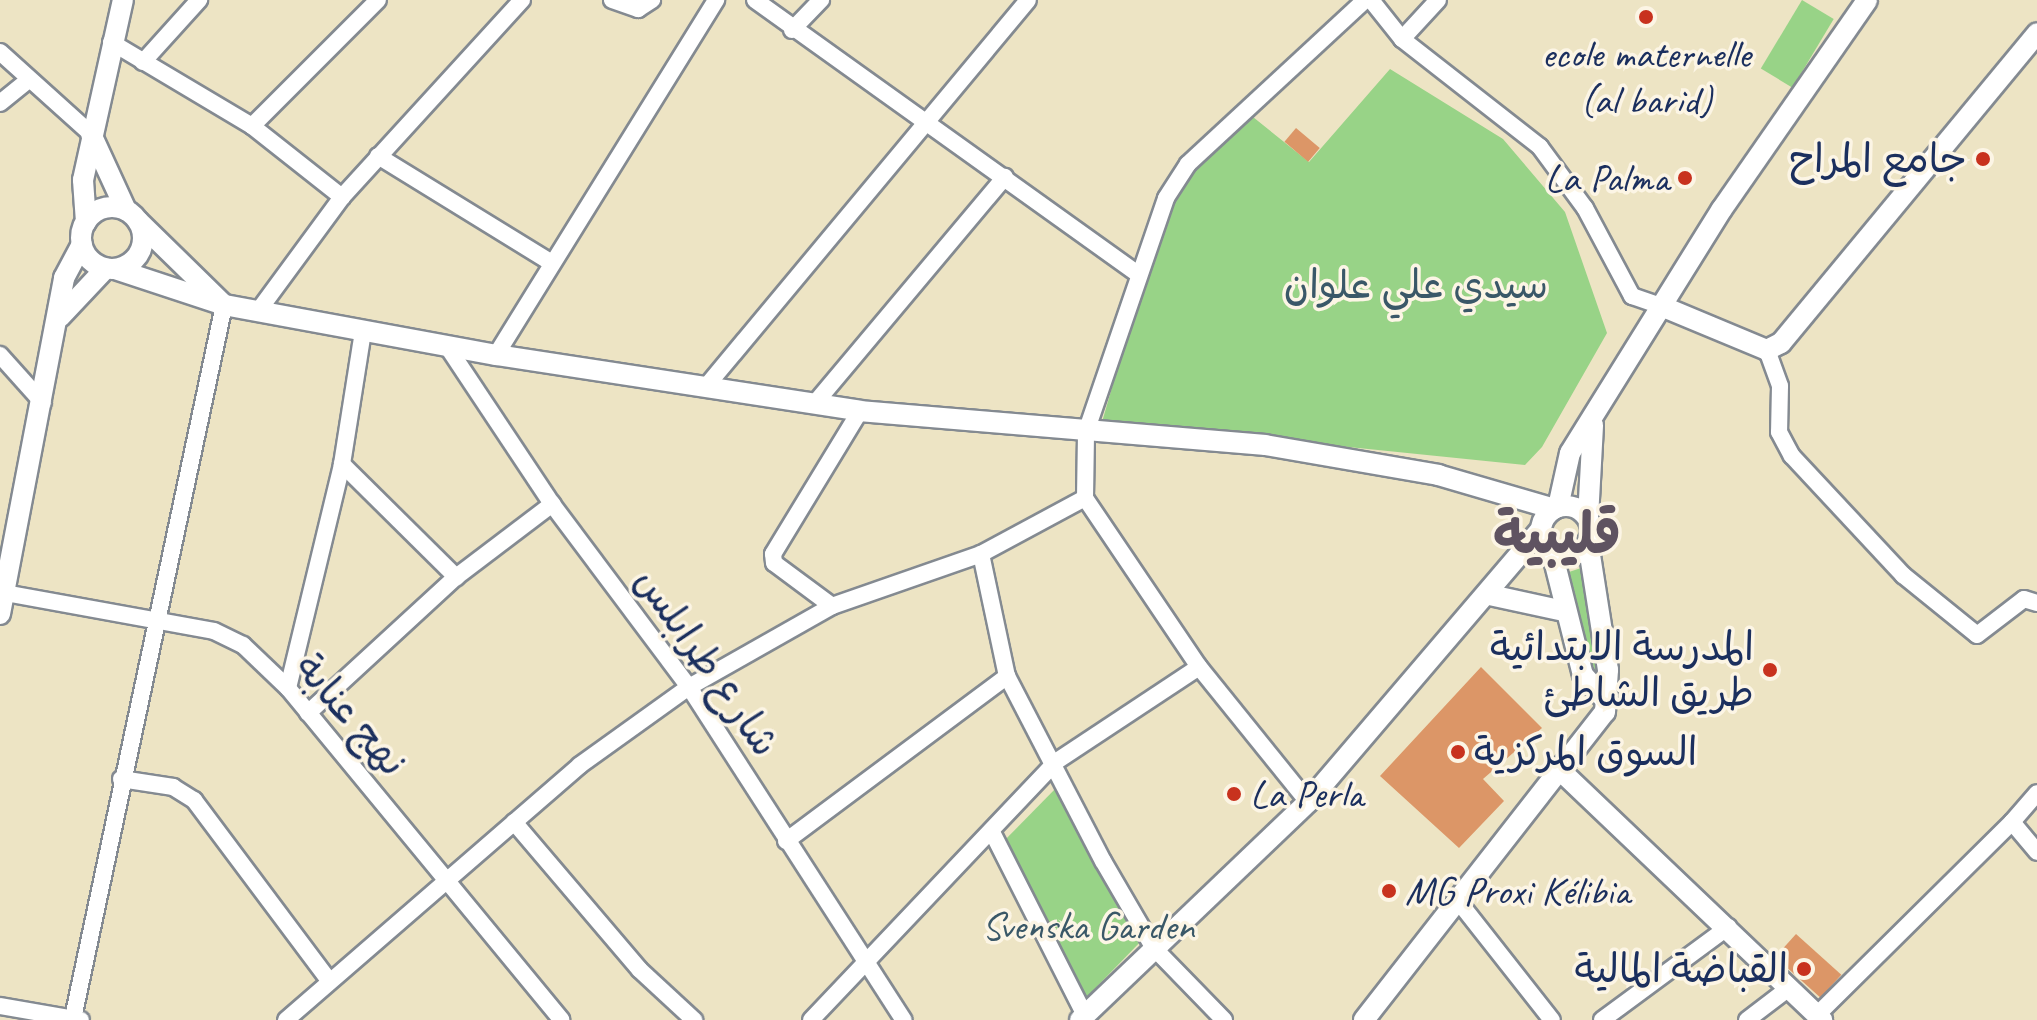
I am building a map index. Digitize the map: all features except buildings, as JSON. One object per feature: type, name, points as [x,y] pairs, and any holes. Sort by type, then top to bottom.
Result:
[{"type":"street","points":[[0,614],[60,317],[64,278],[82,244],[91,134],[123,0]]},
{"type":"street","points":[[143,62],[199,0]]},
{"type":"street","points":[[252,126],[378,0]]},
{"type":"street","points":[[259,310],[342,197],[522,0]]},
{"type":"street","points":[[612,0],[638,9],[652,0]]},
{"type":"street","points":[[496,355],[549,261],[716,0]]},
{"type":"street","points":[[755,0],[792,30],[933,122],[1137,273]]},
{"type":"street","points":[[792,30],[821,0]]},
{"type":"street","points":[[709,383],[933,122],[1028,0]]},
{"type":"street","points":[[1308,802],[1199,667],[1085,498],[1086,432],[1137,273],[1188,164],[1365,0]]},
{"type":"street","points":[[1371,0],[1402,39],[1540,147],[1585,208],[1632,296],[1767,350]]},
{"type":"street","points":[[1402,39],[1438,0]]},
{"type":"street","points":[[993,834],[1083,1018],[1153,947],[1308,802],[1490,595],[1549,517],[1563,470],[1598,410],[1666,308],[1722,209],[1867,0]]},
{"type":"street","points":[[1767,350],[1787,338],[2037,33]]},
{"type":"street","points":[[111,42],[252,126],[342,197]]},
{"type":"street","points":[[0,52],[27,81],[91,134],[132,215],[141,250],[110,269],[60,317]]},
{"type":"street","points":[[0,103],[27,81]]},
{"type":"street","points":[[378,156],[549,261]]},
{"type":"street","points":[[816,402],[1005,177]]},
{"type":"street","points":[[86,222],[104,208],[132,215],[224,305]]},
{"type":"street","points":[[82,244],[110,269],[224,305],[363,332],[496,355],[709,383],[860,411],[1265,445],[1487,490],[1549,517],[1588,518]]},
{"type":"street","points":[[0,1006],[79,1019],[121,779],[224,305]]},
{"type":"street","points":[[288,688],[342,464],[363,332]]},
{"type":"street","name":"شارع طرابلس","points":[[447,346],[552,504],[689,687],[904,1020]]},
{"type":"street","points":[[1767,350],[1781,395],[1779,432],[1792,456],[1903,575],[1977,635],[2024,599],[2037,603]]},
{"type":"street","points":[[0,355],[43,403]]},
{"type":"street","points":[[1364,1020],[1563,773],[1607,702],[1588,542],[1586,465],[1598,410]]},
{"type":"street","points":[[832,606],[774,563],[773,554],[860,411]]},
{"type":"street","points":[[342,464],[456,577]]},
{"type":"street","points":[[287,1020],[327,978],[443,878],[689,687],[832,606],[981,554],[1085,498]]},
{"type":"street","points":[[308,713],[456,577],[552,504]]},
{"type":"street","points":[[1549,517],[1552,552],[1564,611],[1586,683],[1607,702]]},
{"type":"street","points":[[1552,552],[1569,556],[1588,542]]},
{"type":"street","points":[[981,554],[1007,676],[1057,761],[1153,947],[1224,1020]]},
{"type":"street","name":"نهج عنابة","points":[[5,593],[157,619],[227,635],[288,688],[562,1020]]},
{"type":"street","points":[[1490,595],[1564,611]]},
{"type":"street","points":[[811,1020],[993,834],[1057,761],[1199,667]]},
{"type":"street","points":[[786,841],[1007,676]]},
{"type":"street","points":[[1563,773],[1820,1018],[2037,793]]},
{"type":"street","points":[[121,779],[173,787],[194,800],[327,978]]},
{"type":"street","points":[[514,822],[640,970],[694,1020]]},
{"type":"street","points":[[2012,822],[2037,852]]},
{"type":"street","points":[[1459,902],[1552,1020]]},
{"type":"street","points":[[1602,1020],[1728,927]]},
{"type":"street","points":[[1747,1020],[1789,988]]},
{"type":"green space","points":[[1802,0],[1834,19],[1793,88],[1761,69]]},
{"type":"green space","name":"سيدي علي علوان","points":[[1390,69],[1503,139],[1565,212],[1607,333],[1542,447],[1525,465],[1102,422],[1164,208],[1189,173],[1248,113],[1309,162]]},
{"type":"green space","points":[[1587,566],[1599,683],[1563,574]]},
{"type":"green space","name":"Svenska Garden","points":[[1058,786],[1145,937],[1081,1003],[995,850]]},
{"type":"place","name":"ecole maternelle (al barid)","points":[[1646,17]]},
{"type":"place","name":"جامع المراح","points":[[1983,159]]},
{"type":"place","name":"La Palma","points":[[1685,178]]},
{"type":"place","name":"المدرسة الابتدائية طريق الشاطئ","points":[[1770,670]]},
{"type":"place","name":"السوق المركزية","points":[[1458,752]]},
{"type":"place","name":"La Perla","points":[[1234,794]]},
{"type":"place","name":"MG Proxi Kélibia","points":[[1389,891]]},
{"type":"place","name":"القباضة المالية","points":[[1804,969]]},
{"type":"district","name":"قليبية","points":[[1557,535]]}]
